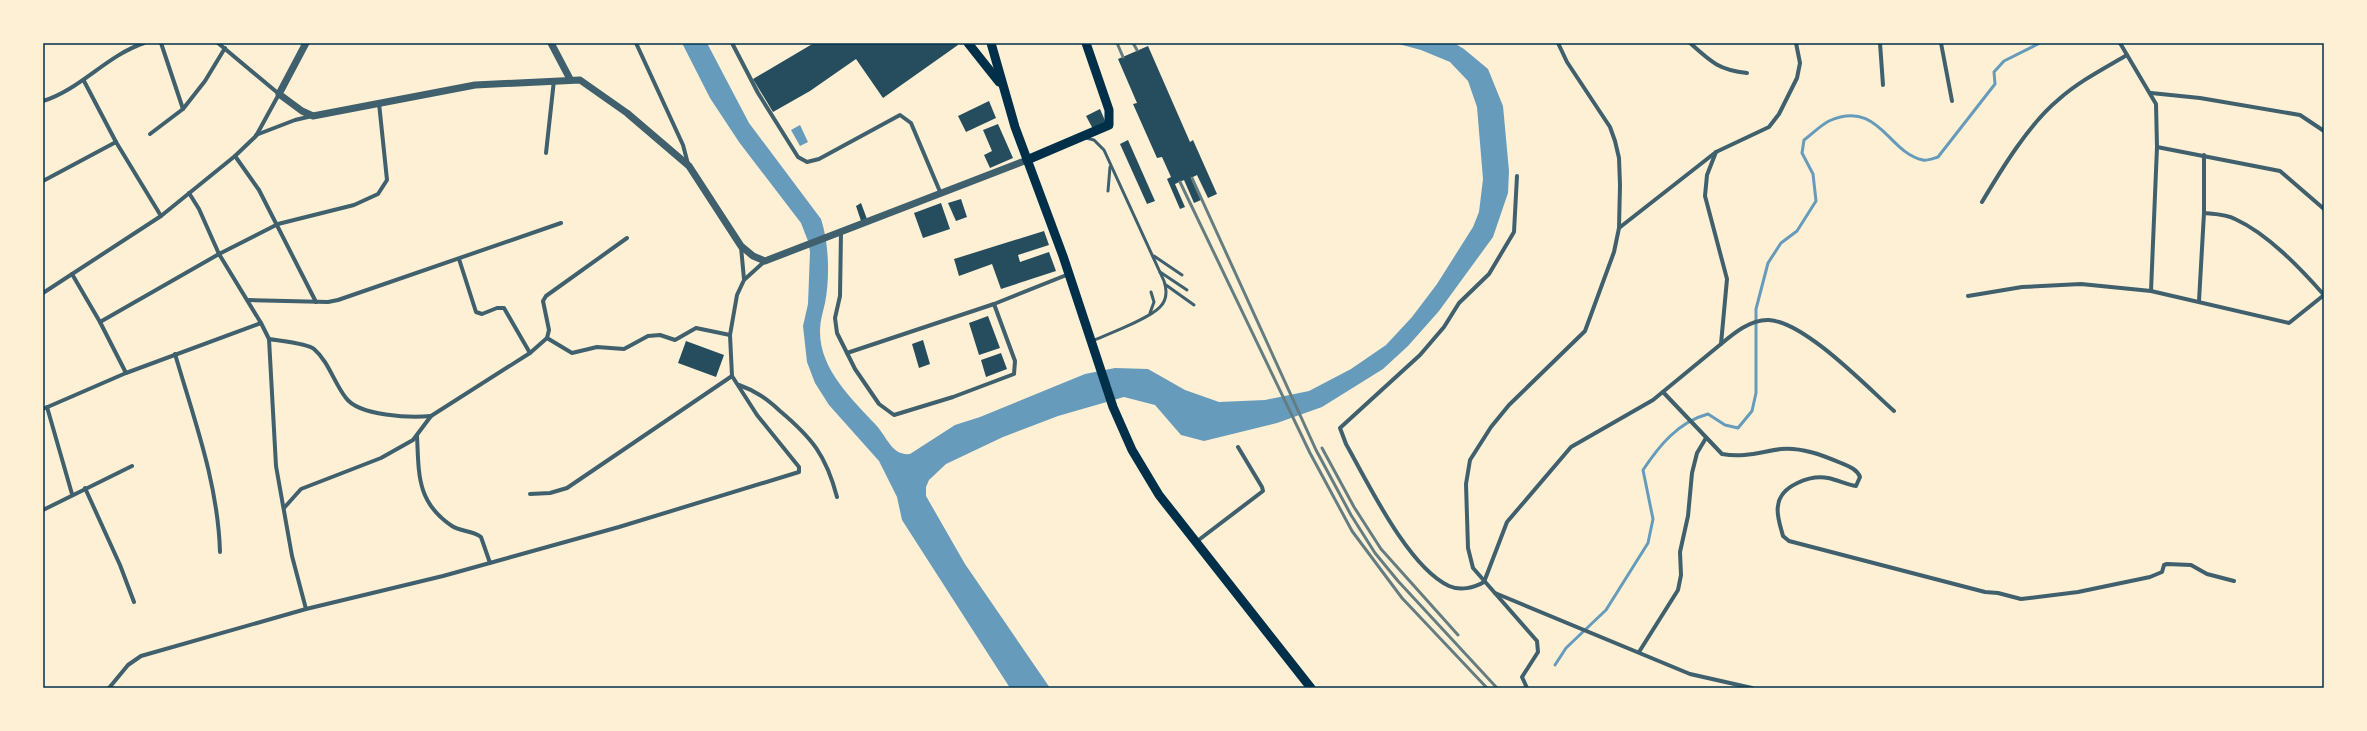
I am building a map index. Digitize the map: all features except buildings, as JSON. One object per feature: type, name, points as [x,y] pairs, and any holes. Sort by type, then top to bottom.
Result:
[{"type":"main road","points":[[968,43],[1001,85]]},
{"type":"main road","points":[[991,43],[1001,85],[1069,274],[1113,407],[1132,450],[1152,484],[1195,543],[1312,688]]},
{"type":"main road","points":[[1027,160],[1107,127],[1110,122],[1109,110],[1086,43]]},
{"type":"street","points":[[43,101],[59,96],[84,81],[94,71],[114,58],[144,43]]},
{"type":"street","points":[[161,43],[183,109]]},
{"type":"street","points":[[218,43],[279,94],[302,111],[313,116]]},
{"type":"street","points":[[43,293],[161,216],[256,136],[306,43]]},
{"type":"street","points":[[551,43],[570,79]]},
{"type":"street","points":[[636,43],[683,145],[689,166]]},
{"type":"street","points":[[732,43],[787,143],[801,160],[810,162],[828,156],[900,115],[911,123],[941,194]]},
{"type":"street","points":[[1527,688],[1522,676],[1538,652],[1537,641],[1473,568],[1468,548],[1466,484],[1470,460],[1481,441],[1509,405],[1585,331],[1605,282],[1614,252],[1618,228],[1619,158],[1613,134],[1600,110],[1567,62],[1558,43]]},
{"type":"street","points":[[1690,43],[1714,65],[1722,69],[1747,73]]},
{"type":"street","points":[[1618,228],[1716,152],[1762,132],[1769,127],[1779,114],[1799,71],[1800,59],[1796,43]]},
{"type":"street","points":[[1880,43],[1883,85]]},
{"type":"street","points":[[1941,43],[1952,101]]},
{"type":"street","points":[[2120,43],[2151,92],[2156,107],[2158,147],[2151,291]]},
{"type":"street","points":[[150,134],[183,109],[205,81],[225,48]]},
{"type":"street","points":[[1982,202],[2004,166],[2049,108],[2076,86],[2127,55]]},
{"type":"street","points":[[256,136],[295,120],[379,102],[475,85],[570,79],[580,80],[627,113],[689,166],[741,246],[753,256],[765,261]]},
{"type":"street","points":[[546,153],[554,80]]},
{"type":"street","points":[[84,81],[116,142],[161,216]]},
{"type":"street","points":[[2151,92],[2300,114],[2324,131]]},
{"type":"street","points":[[100,322],[219,254],[278,224],[354,205],[382,190],[386,183],[387,177],[379,102]]},
{"type":"street","points":[[43,181],[116,142]]},
{"type":"street","points":[[2158,147],[2280,171],[2324,209]]},
{"type":"street","points":[[1716,152],[1707,175],[1705,196],[1727,279],[1721,344]]},
{"type":"street","points":[[2199,301],[2204,213],[2204,155]]},
{"type":"street","points":[[234,156],[259,190],[278,224],[316,302]]},
{"type":"street","points":[[109,688],[128,666],[141,656],[306,608],[490,563],[619,527],[799,472],[799,467],[756,415],[739,384],[732,376],[730,335],[737,295],[744,280],[765,261],[1027,160]]},
{"type":"street","points":[[1484,582],[1463,588],[1448,586],[1417,558],[1395,532],[1340,430],[1345,422],[1420,355],[1444,327],[1459,303],[1489,274],[1514,232],[1517,176]]},
{"type":"street","points":[[189,193],[199,209],[219,254],[249,300],[270,339],[276,466],[292,556],[306,608]]},
{"type":"street","points":[[1968,296],[2022,287],[2081,284],[2151,291],[2289,323],[2324,295],[2298,266],[2252,230],[2230,217],[2204,213]]},
{"type":"street","points":[[249,300],[328,302],[349,297],[561,222]]},
{"type":"street","points":[[841,232],[840,296],[835,318],[837,333],[879,404],[894,415],[953,397],[1014,374],[1015,361],[994,304]]},
{"type":"street","points":[[548,338],[549,330],[543,301],[546,296],[627,238]]},
{"type":"street","points":[[741,246],[744,280]]},
{"type":"street","points":[[459,259],[476,312],[482,314],[497,308],[504,308],[530,353]]},
{"type":"street","points":[[72,274],[100,322],[126,373]]},
{"type":"street","points":[[847,352],[994,304],[1069,274]]},
{"type":"street","points":[[1484,582],[1507,522],[1553,466],[1571,447],[1624,417],[1663,392],[1734,332],[1750,324],[1770,320],[1798,330],[1828,352],[1894,411]]},
{"type":"street","points":[[72,494],[45,408],[126,373],[261,323]]},
{"type":"street","points":[[548,338],[572,353],[597,347],[624,349],[648,336],[660,335],[675,340],[696,328],[730,335]]},
{"type":"street","points":[[284,508],[301,489],[381,458],[418,436],[431,416],[530,353],[540,343],[548,338]]},
{"type":"street","points":[[270,339],[310,346],[326,364],[350,402],[377,412],[401,416],[431,416]]},
{"type":"street","points":[[175,354],[207,459],[217,505],[220,552]]},
{"type":"street","points":[[530,494],[550,493],[567,488],[732,376]]},
{"type":"street","points":[[739,384],[759,393],[812,440],[832,477],[837,497]]},
{"type":"street","points":[[1663,392],[1684,416],[1722,454],[1752,456],[1781,449],[1799,449],[1839,462],[1857,472],[1860,477],[1856,486],[1828,478],[1803,481],[1784,492],[1777,507],[1783,536],[1789,541],[1985,592],[1998,593],[2020,599],[2078,592],[2150,577],[2162,572],[2164,565],[2167,564],[2191,565],[2207,574],[2234,581]]},
{"type":"street","points":[[418,436],[418,478],[427,499],[451,525],[481,537],[490,563]]},
{"type":"street","points":[[1639,652],[1678,590],[1681,575],[1681,546],[1688,516],[1692,474],[1697,453],[1706,438]]},
{"type":"street","points":[[1195,543],[1262,491],[1262,487],[1238,447]]},
{"type":"street","points":[[43,510],[72,494],[132,466]]},
{"type":"street","points":[[85,488],[120,565],[134,602]]},
{"type":"street","points":[[1494,592],[1543,611],[1574,626],[1592,632],[1690,674],[1752,688]]},
{"type":"lane","points":[[1082,138],[1094,140],[1100,144],[1166,284],[1194,305]]},
{"type":"lane","points":[[1108,191],[1110,163]]},
{"type":"lane","points":[[1152,255],[1182,275]]},
{"type":"lane","points":[[1160,272],[1187,290]]},
{"type":"lane","points":[[1092,342],[1148,315],[1160,307],[1164,302],[1166,284]]},
{"type":"lane","points":[[1148,315],[1154,302],[1151,292]]},
{"type":"water","points":[[682,43],[707,43],[749,123],[821,219],[826,239],[828,261],[827,293],[820,330],[821,344],[825,358],[847,394],[876,425],[890,445],[894,449],[904,454],[910,454],[955,425],[980,417],[1085,374],[1115,368],[1148,369],[1185,390],[1219,402],[1265,400],[1309,391],[1351,369],[1386,345],[1412,317],[1437,284],[1473,227],[1479,212],[1483,179],[1477,107],[1468,81],[1450,62],[1421,50],[1395,43],[1454,43],[1464,49],[1488,69],[1503,106],[1509,171],[1508,193],[1493,237],[1439,311],[1408,346],[1383,369],[1322,407],[1277,423],[1204,441],[1181,435],[1155,405],[1124,397],[1058,416],[1003,437],[946,464],[929,480],[926,487],[926,496],[965,564],[1050,688],[1010,688],[902,520],[897,497],[879,461],[829,405],[815,383],[807,362],[803,326],[808,304],[810,252],[808,241],[801,223],[739,142],[710,98]]},
{"type":"water","points":[[800,125],[808,142],[800,146],[791,130]]},
{"type":"waterway","points":[[1555,665],[1566,648],[1606,610],[1648,543],[1653,519],[1643,470],[1656,452],[1678,429],[1697,418],[1708,414],[1725,425],[1738,428],[1752,411],[1756,393],[1756,309],[1768,263],[1781,243],[1797,231],[1816,201],[1813,174],[1802,153],[1804,140],[1829,121],[1846,116],[1860,117],[1871,122],[1882,130],[1901,148],[1911,155],[1923,160],[1938,157],[1995,84],[1994,72],[2004,61],[2040,43]]},
{"type":"railway","points":[[1117,43],[1123,57]]},
{"type":"railway","points":[[1133,43],[1137,50]]},
{"type":"railway","points":[[1192,178],[1316,450],[1351,515],[1375,553],[1398,581],[1497,688]]},
{"type":"railway","points":[[1180,182],[1310,453],[1352,531],[1402,598],[1487,688]]},
{"type":"railway","points":[[1322,448],[1354,507],[1381,549],[1458,635]]}]
